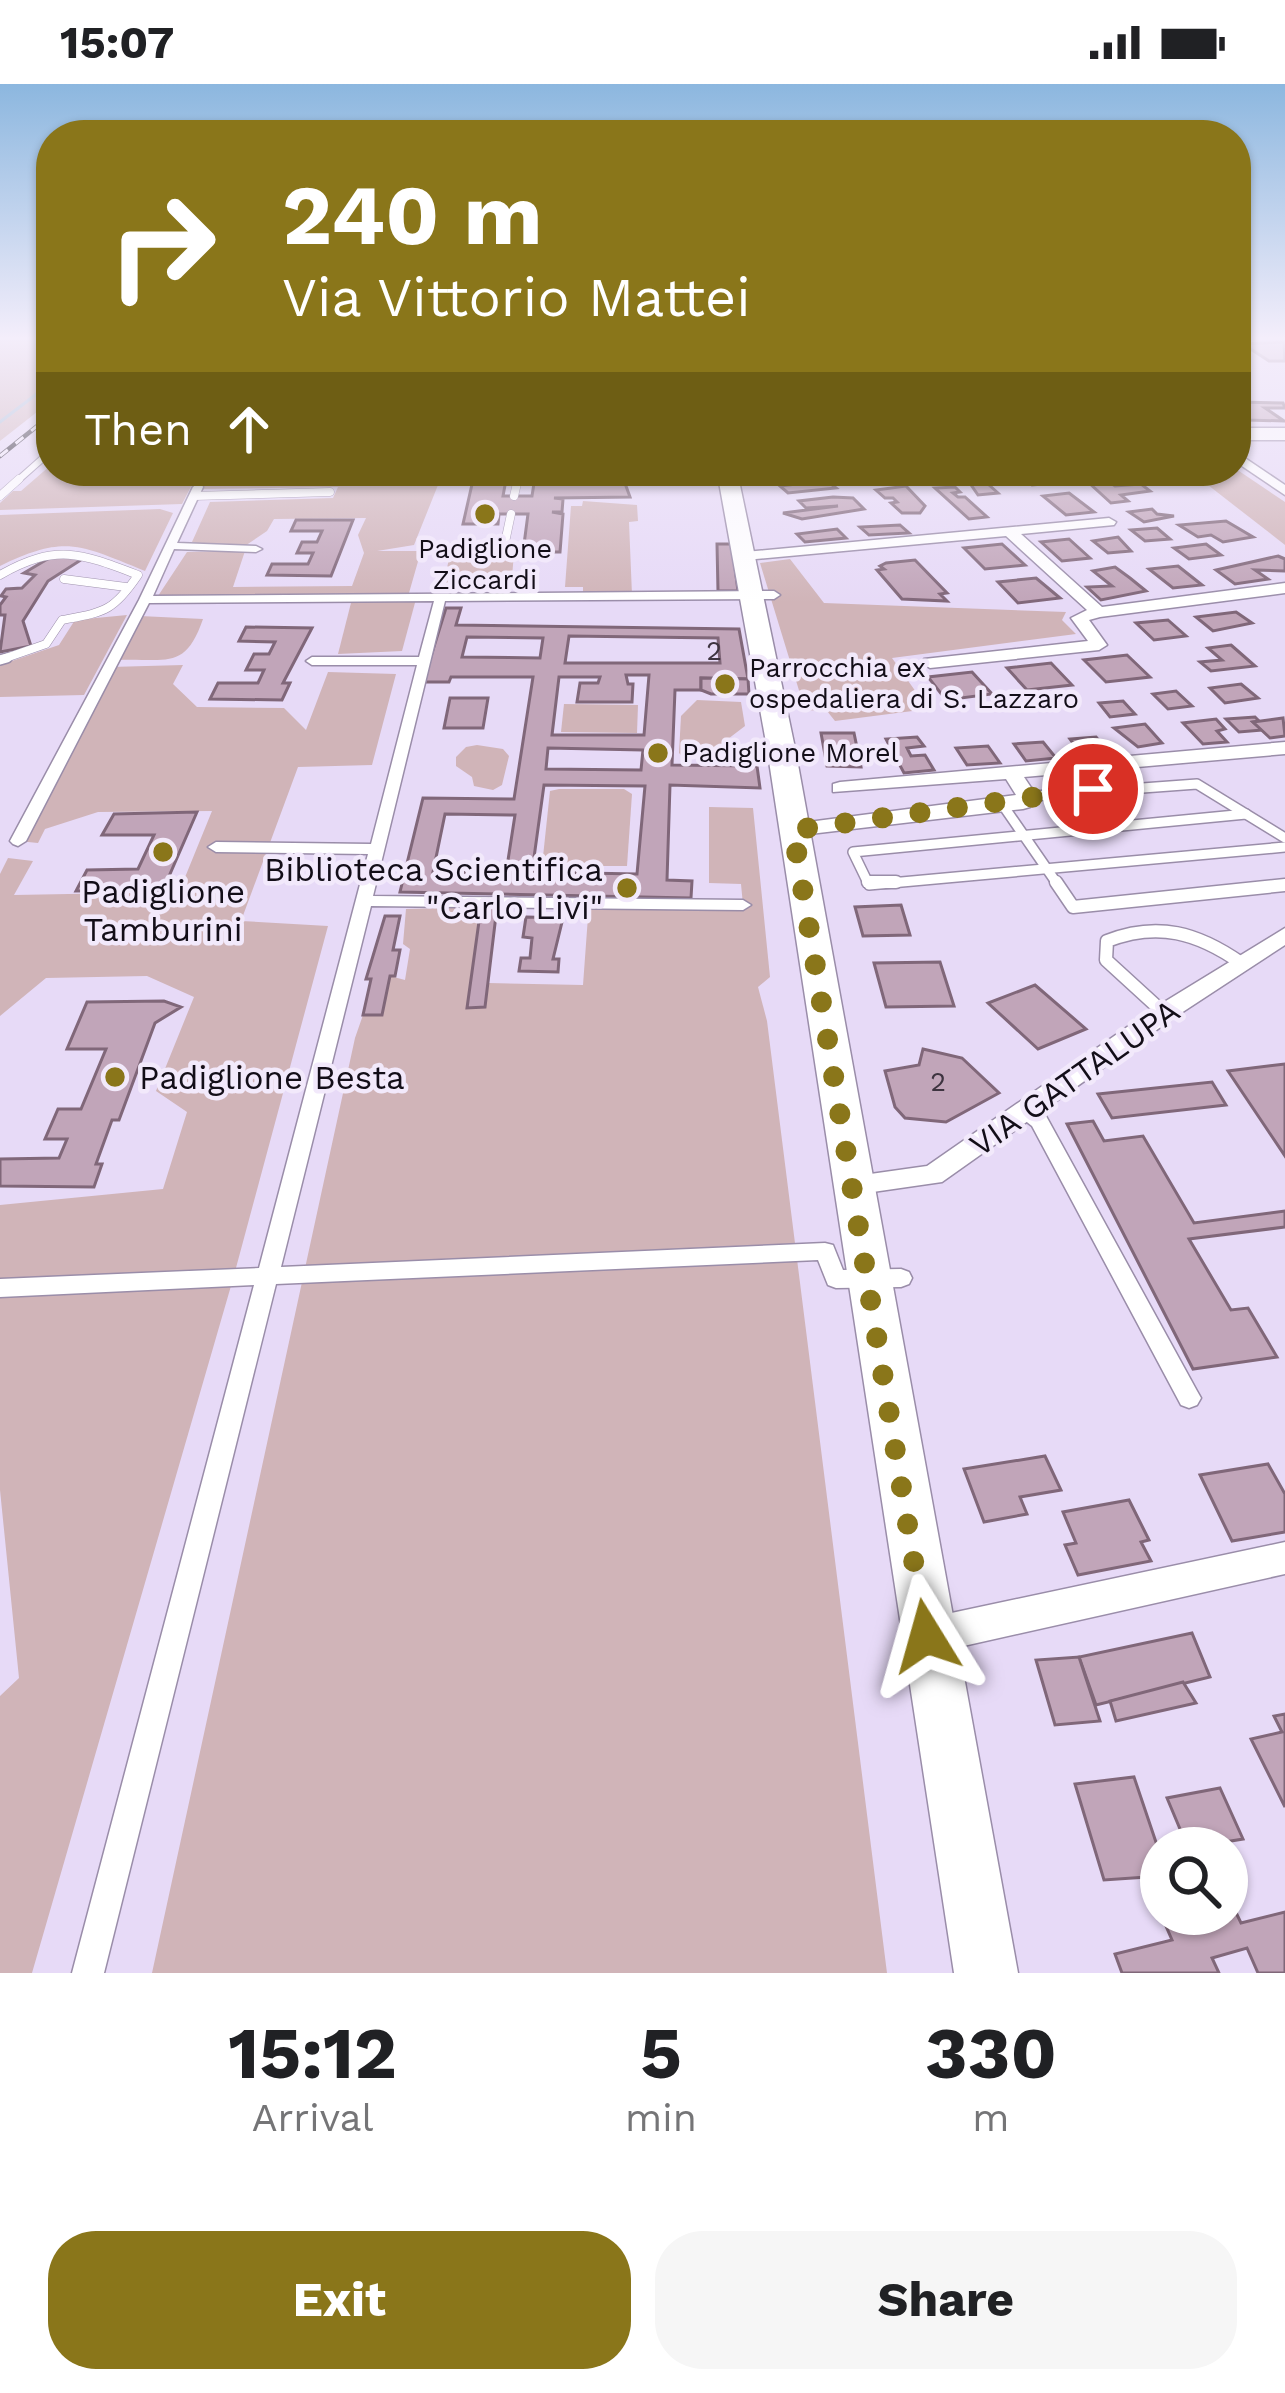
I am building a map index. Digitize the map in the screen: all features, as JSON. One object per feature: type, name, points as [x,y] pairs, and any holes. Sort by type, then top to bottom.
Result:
[{"type":"main road","points":[[1251,434],[1285,434]]},
{"type":"main road","points":[[729,486],[745,556],[764,596],[793,830],[852,1185],[885,1278],[926,1636],[986,1973]]},
{"type":"street","points":[[1251,467],[1285,491]]},
{"type":"street","points":[[18,841],[145,600],[196,491]]},
{"type":"street","points":[[745,556],[1109,522]]},
{"type":"street","points":[[1010,532],[1098,612]]},
{"type":"street","points":[[170,546],[256,548]]},
{"type":"street","points":[[930,663],[1099,645],[1079,618],[1285,588]]},
{"type":"street","points":[[145,600],[764,596]]},
{"type":"street","points":[[88,1973],[440,599]]},
{"type":"street","points":[[312,661],[424,661]]},
{"type":"street","points":[[840,788],[1285,748]]},
{"type":"street","points":[[793,830],[1023,803],[1026,795],[1012,773]]},
{"type":"street","points":[[216,847],[377,849]]},
{"type":"street","points":[[364,901],[743,905]]},
{"type":"street","name":"VIA GATTALUPA","points":[[852,1185],[933,1175],[1285,934]]},
{"type":"street","points":[[1024,1112],[1039,1121],[1189,1398]]},
{"type":"street","points":[[0,1288],[825,1251],[836,1280],[885,1278]]},
{"type":"street","points":[[926,1636],[1285,1558]]},
{"type":"lane","points":[[0,496],[36,464]]},
{"type":"lane","points":[[198,486],[196,491],[330,492]]},
{"type":"lane","points":[[452,547],[504,547],[517,486]]},
{"type":"lane","points":[[0,575],[36,552],[52,550],[86,555],[138,575],[118,604],[107,611],[62,620],[46,644],[0,660]]},
{"type":"lane","points":[[64,579],[126,587]]},
{"type":"lane","points":[[1026,795],[1197,784],[1285,838]]},
{"type":"lane","points":[[1002,803],[1072,907],[1285,885]]},
{"type":"lane","points":[[1246,814],[854,852],[868,885],[1285,847]]},
{"type":"lane","points":[[1164,1013],[1106,960],[1107,941],[1185,930],[1211,940],[1240,962]]},
{"type":"shaded area","points":[[0,427],[18,427],[0,441]]},
{"type":"shaded area","points":[[36,478],[36,486],[191,486],[182,504],[0,510],[0,503],[13,491],[21,491]]},
{"type":"shaded area","points":[[1251,479],[1285,502],[1285,545],[1209,486],[1251,486]]},
{"type":"shaded area","points":[[204,486],[438,486],[414,545],[377,551],[421,551],[409,593],[158,596],[187,552],[230,551],[192,542],[210,502],[333,498],[338,487],[202,489]],"holes":[[[366,518],[358,535],[364,553],[352,586],[233,587],[245,551],[239,550],[267,531],[274,519]]]},
{"type":"shaded area","points":[[583,501],[637,505],[638,521],[629,522],[632,595],[583,596],[583,587],[565,587],[571,506],[582,506]]},
{"type":"shaded area","points":[[160,509],[173,513],[145,571],[73,547],[41,550],[0,566],[0,515]]},
{"type":"shaded area","points":[[451,549],[514,553],[511,589],[442,592]]},
{"type":"shaded area","points":[[790,559],[824,603],[1066,612],[1062,620],[1076,634],[892,658],[928,709],[835,721],[827,711],[805,710],[760,563]]},
{"type":"shaded area","points":[[352,599],[416,599],[402,651],[338,654]]},
{"type":"shaded area","points":[[127,615],[84,695],[0,697],[0,665],[59,645],[75,620]]},
{"type":"shaded area","points":[[140,616],[203,619],[181,654],[161,660],[117,660]]},
{"type":"shaded area","points":[[183,665],[173,684],[197,707],[284,708],[306,730],[328,672],[396,674],[372,765],[298,767],[241,921],[328,926],[233,1279],[32,1973],[0,1973],[0,1696],[19,1678],[0,1490],[0,1205],[163,1189],[187,1112],[156,1091],[194,997],[147,976],[46,978],[0,1016],[0,874],[8,858],[33,861],[14,895],[179,892],[212,811],[98,812],[45,829],[38,843],[18,841],[110,667]]},
{"type":"shaded area","points":[[697,700],[741,702],[745,726],[707,755],[684,758],[679,753],[681,716]]},
{"type":"shaded area","points":[[564,704],[638,705],[637,733],[561,732]]},
{"type":"shaded area","points":[[466,747],[503,749],[509,756],[502,785],[493,790],[474,786],[472,777],[456,766],[456,757]]},
{"type":"shaded area","points":[[624,789],[632,794],[627,866],[542,866],[550,791]]},
{"type":"shaded area","points":[[709,807],[753,808],[770,977],[758,987],[767,1021],[887,1973],[152,1973],[355,1038],[363,1015],[382,1014],[390,976],[405,980],[410,949],[403,944],[406,909],[481,907],[468,1008],[485,1006],[488,983],[583,985],[589,903],[743,905],[741,884],[709,883]]},
{"type":"building","name":"Padiglione Ziccardi","points":[[472,486],[505,486],[503,496],[532,496],[534,486],[626,486],[630,497],[554,498],[563,499],[562,512],[552,512],[563,514],[560,552],[523,552],[528,514],[499,514],[498,524],[463,524]]},
{"type":"building","points":[[780,486],[836,488],[788,493]]},
{"type":"building","points":[[906,486],[925,506],[920,513],[902,513],[891,503],[897,502],[893,498],[876,490]]},
{"type":"building","points":[[972,486],[990,486],[998,493],[978,495]]},
{"type":"building","points":[[1092,486],[1144,486],[1150,491],[1121,495],[1128,501],[1111,503]]},
{"type":"building","points":[[955,487],[960,492],[953,493],[965,497],[987,517],[969,519],[935,488]]},
{"type":"building","points":[[1069,493],[1094,512],[1066,515],[1043,496]]},
{"type":"building","points":[[853,498],[864,509],[802,519],[783,513],[838,506],[806,508],[799,501]]},
{"type":"building","points":[[1152,509],[1174,516],[1144,522],[1129,512]]},
{"type":"building","points":[[296,520],[353,520],[331,576],[267,575],[272,564],[308,564],[313,553],[297,553],[302,542],[317,542],[322,531],[291,531]]},
{"type":"building","points":[[1226,521],[1253,537],[1223,542],[1211,535],[1198,537],[1179,525]]},
{"type":"building","points":[[900,525],[909,533],[869,535],[860,527]]},
{"type":"building","points":[[1157,528],[1170,539],[1145,541],[1131,530]]},
{"type":"building","points":[[837,529],[846,538],[805,542],[797,534]]},
{"type":"building","points":[[1118,537],[1131,551],[1108,553],[1093,541]]},
{"type":"building","points":[[1069,539],[1090,558],[1062,561],[1041,542]]},
{"type":"building","points":[[717,544],[732,544],[738,591],[718,591]]},
{"type":"building","points":[[1002,544],[1025,565],[985,569],[964,548]]},
{"type":"building","points":[[1206,544],[1221,555],[1189,559],[1174,548]]},
{"type":"building","points":[[56,554],[84,558],[48,581],[23,621],[31,646],[0,652],[5,615],[0,615],[0,605],[6,597],[1,596],[6,589],[22,588],[35,575],[24,573]]},
{"type":"building","points":[[1278,556],[1285,559],[1285,571],[1255,570],[1268,579],[1235,584],[1216,570]]},
{"type":"building","points":[[915,560],[947,593],[940,594],[947,601],[902,599],[877,570],[886,563]]},
{"type":"building","points":[[1178,566],[1202,585],[1173,588],[1149,569]]},
{"type":"building","points":[[1115,567],[1146,591],[1101,600],[1087,587],[1112,586],[1093,571]]},
{"type":"building","points":[[1036,578],[1060,598],[1018,603],[998,582]]},
{"type":"building","name":"Padiglione Morel","points":[[446,608],[461,608],[456,625],[739,629],[748,679],[701,678],[701,690],[675,690],[672,765],[757,766],[760,788],[670,785],[667,880],[692,881],[691,898],[400,892],[423,798],[514,799],[533,677],[451,677],[449,682],[423,682]],"holes":[[[569,636],[718,638],[720,663],[565,663]],[[467,637],[543,638],[540,658],[462,657]],[[626,675],[649,675],[644,735],[552,735],[559,677],[600,677],[598,683],[580,683],[577,702],[632,702],[633,684],[628,684]],[[548,748],[643,750],[641,770],[546,769]],[[544,785],[645,786],[637,874],[532,872]],[[445,814],[515,815],[506,873],[433,872]]]},
{"type":"building","points":[[1236,612],[1252,623],[1213,631],[1196,617]]},
{"type":"building","points":[[1168,620],[1186,636],[1154,640],[1136,623]]},
{"type":"building","points":[[246,627],[312,628],[283,683],[290,683],[282,700],[210,699],[218,683],[258,683],[264,670],[246,670],[254,654],[269,654],[275,642],[239,641]]},
{"type":"building","points":[[1231,645],[1255,666],[1211,671],[1200,662],[1222,660],[1208,648]]},
{"type":"building","points":[[1127,655],[1150,677],[1106,682],[1084,660]]},
{"type":"building","points":[[1051,663],[1072,685],[1027,690],[1007,668]]},
{"type":"building","points":[[972,672],[992,694],[946,700],[928,677]]},
{"type":"building","name":"Parrocchia ex ospedaliera di S. Lazzaro","points":[[701,678],[748,679],[749,694],[711,694],[701,690]]},
{"type":"building","points":[[1241,684],[1258,698],[1225,703],[1210,688]]},
{"type":"building","points":[[1176,691],[1192,706],[1168,709],[1153,694]]},
{"type":"building","points":[[450,698],[488,698],[483,728],[444,728]]},
{"type":"building","points":[[1123,701],[1135,714],[1110,717],[1099,703]]},
{"type":"building","points":[[1255,717],[1259,721],[1253,722],[1262,730],[1239,732],[1226,719]]},
{"type":"building","points":[[1283,718],[1285,736],[1270,738],[1253,722]]},
{"type":"building","points":[[1216,719],[1225,729],[1217,731],[1227,742],[1203,744],[1183,723]]},
{"type":"building","points":[[1145,724],[1162,743],[1138,747],[1114,728]]},
{"type":"building","points":[[821,733],[854,733],[861,767],[827,766]]},
{"type":"building","points":[[917,737],[924,746],[907,748],[911,756],[925,755],[934,770],[904,773],[886,739]]},
{"type":"building","points":[[1096,737],[1109,753],[1082,755],[1070,739]]},
{"type":"building","points":[[1043,742],[1056,758],[1026,761],[1014,744]]},
{"type":"building","points":[[988,746],[1000,763],[967,765],[956,748]]},
{"type":"building","name":"Padiglione Tamburini","points":[[197,812],[163,890],[76,891],[87,870],[138,869],[154,835],[102,835],[114,814]]},
{"type":"building","points":[[901,905],[910,935],[863,936],[855,907]]},
{"type":"building","points":[[481,907],[497,907],[485,1007],[467,1008]]},
{"type":"building","points":[[385,916],[400,916],[393,950],[400,950],[395,976],[390,976],[382,1015],[363,1015],[371,979],[366,979]]},
{"type":"building","points":[[526,917],[563,918],[553,959],[559,959],[558,972],[519,971],[521,958],[530,958],[532,938],[523,937]]},
{"type":"building","points":[[940,962],[954,1006],[886,1007],[874,963]]},
{"type":"building","points":[[1035,985],[1086,1029],[1038,1049],[988,1003]]},
{"type":"building","name":"Padiglione Besta","points":[[164,1001],[181,1007],[155,1023],[119,1120],[112,1120],[96,1164],[102,1164],[94,1187],[0,1186],[0,1159],[59,1158],[67,1139],[45,1139],[58,1109],[81,1109],[106,1049],[67,1049],[87,1002]]},
{"type":"building","points":[[923,1049],[962,1058],[999,1093],[946,1122],[905,1118],[895,1107],[885,1071],[919,1065]]},
{"type":"building","points":[[1285,1064],[1285,1156],[1228,1071]]},
{"type":"building","points":[[1212,1082],[1226,1105],[1112,1118],[1098,1094]]},
{"type":"building","points":[[1093,1121],[1104,1141],[1143,1136],[1194,1223],[1285,1211],[1285,1227],[1189,1239],[1231,1310],[1248,1308],[1277,1357],[1193,1369],[1067,1124]]},
{"type":"building","points":[[1045,1456],[1061,1490],[1020,1497],[1027,1514],[984,1522],[964,1469]]},
{"type":"building","points":[[1268,1464],[1285,1494],[1285,1532],[1232,1541],[1200,1475]]},
{"type":"building","points":[[1129,1500],[1149,1540],[1141,1542],[1151,1561],[1078,1575],[1065,1545],[1076,1543],[1063,1512]]},
{"type":"building","points":[[1192,1633],[1210,1677],[1096,1705],[1079,1657]]},
{"type":"building","points":[[1079,1657],[1100,1721],[1055,1725],[1036,1660]]},
{"type":"building","points":[[1183,1682],[1196,1703],[1116,1721],[1110,1701]]},
{"type":"building","points":[[1285,1714],[1285,1807],[1251,1739],[1282,1732],[1274,1716]]},
{"type":"building","points":[[1134,1777],[1151,1827],[1140,1827],[1140,1877],[1104,1880],[1075,1784]]},
{"type":"building","points":[[1220,1788],[1238,1827],[1179,1827],[1167,1798]]},
{"type":"building","points":[[1285,1912],[1285,1973],[1258,1973],[1247,1948],[1212,1958],[1219,1973],[1122,1973],[1115,1954],[1172,1940],[1170,1935],[1248,1935],[1248,1921]]},
{"type":"railway","points":[[0,456],[36,427]]},
{"type":"place","name":"Padiglione Ziccardi","points":[[485,514]]},
{"type":"place","name":"Parrocchia ex ospedaliera di S. Lazzaro","points":[[725,684]]},
{"type":"place","name":"Padiglione Morel","points":[[658,753]]},
{"type":"place","name":"Padiglione Tamburini","points":[[163,852]]},
{"type":"place","name":"Biblioteca Scientifica \"Carlo Livi\"","points":[[627,888]]},
{"type":"place","name":"Padiglione Besta","points":[[115,1077]]},
{"type":"route","points":[[926,1636],[793,830],[1093,789]]}]
